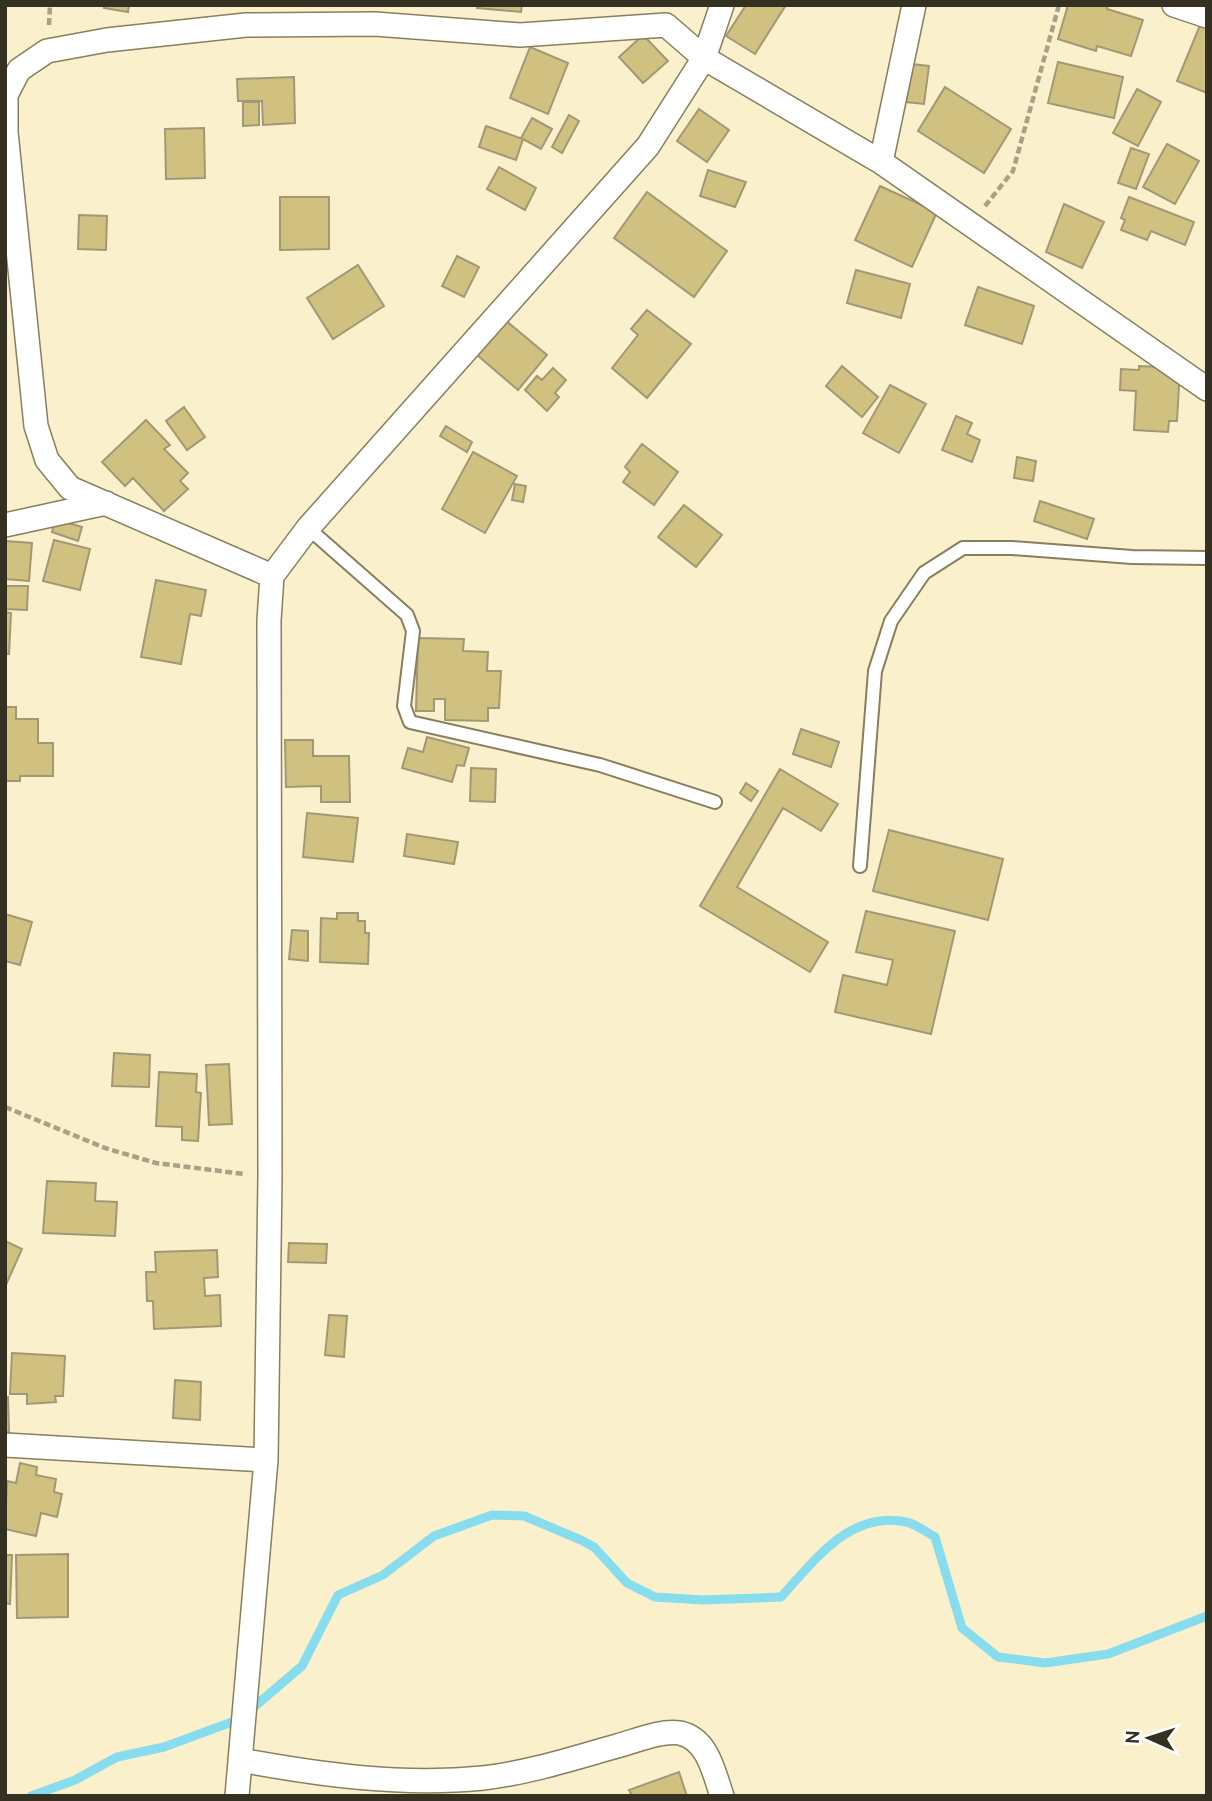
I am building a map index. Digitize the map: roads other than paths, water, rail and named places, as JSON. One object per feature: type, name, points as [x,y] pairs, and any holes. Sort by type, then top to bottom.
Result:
[{"type":"street","points":[[237,1796],[266,1461],[270,1177],[267,965],[269,620],[272,576],[308,528],[648,146],[704,58],[722,5]]},
{"type":"street","points":[[881,163],[914,5]]},
{"type":"street","points":[[1174,5],[1207,16]]},
{"type":"street","points":[[272,576],[70,488],[47,460],[36,426],[6,132],[6,94],[19,70],[47,51],[107,40],[247,25],[375,24],[520,35],[666,25],[704,58],[881,163],[1207,389]]},
{"type":"street","points":[[5,525],[106,503]]},
{"type":"street","points":[[5,1446],[266,1461]]},
{"type":"street","points":[[241,1754],[329,1777],[403,1781],[484,1778],[555,1763],[657,1735],[679,1733],[696,1740],[708,1756],[722,1796]]},
{"type":"lane","points":[[308,528],[407,615],[413,631],[404,706],[410,722],[600,765],[715,802]]},
{"type":"lane","points":[[860,866],[876,671],[891,621],[924,573],[963,548],[1207,558]]},
{"type":"waterway","points":[[31,1796],[75,1780],[117,1757],[164,1747],[240,1719],[302,1666],[338,1595],[383,1575],[434,1536],[492,1515],[524,1516],[581,1540],[594,1547],[627,1583],[655,1597],[703,1600],[781,1597],[821,1554],[851,1531],[868,1523],[886,1520],[910,1523],[935,1537],[962,1628],[998,1657],[1045,1663],[1108,1654],[1207,1616]]}]
